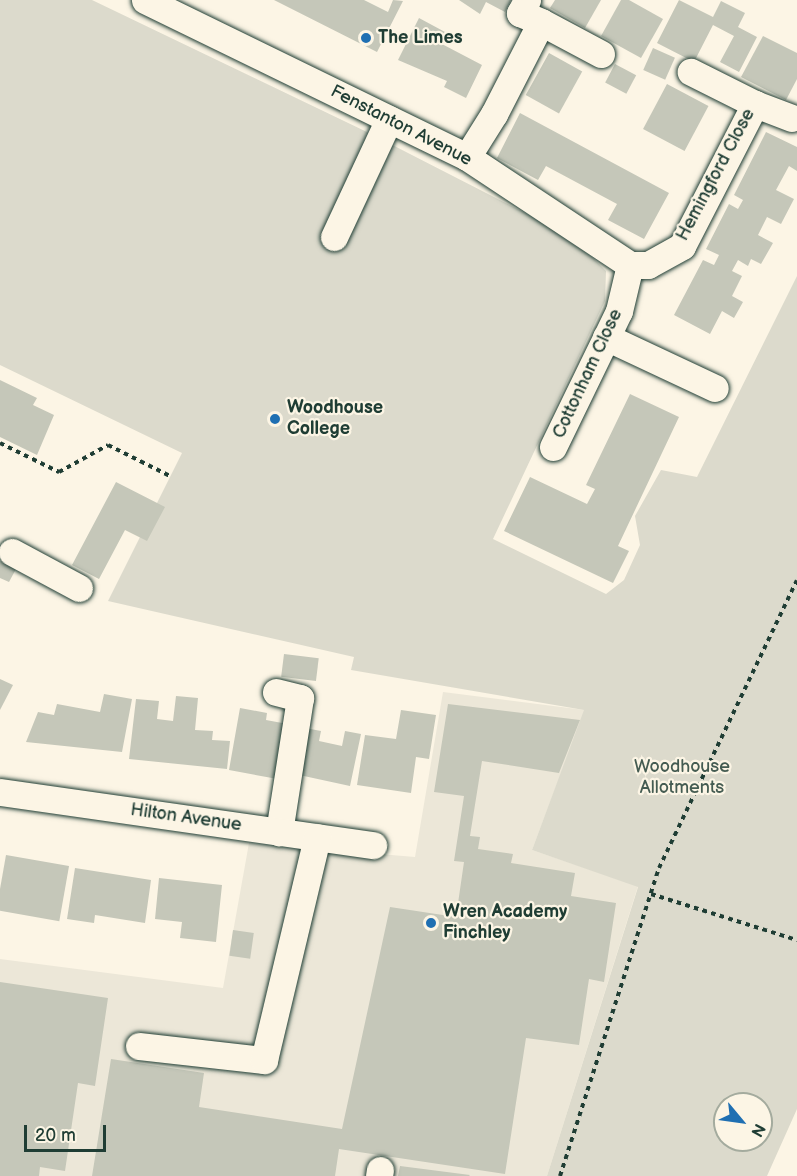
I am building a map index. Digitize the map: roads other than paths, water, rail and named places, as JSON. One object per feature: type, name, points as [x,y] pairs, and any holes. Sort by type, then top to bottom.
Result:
[{"type":"street","name":"Fenstanton Avenue","points":[[145,0],[467,158],[639,265]]},
{"type":"street","points":[[467,158],[494,114],[534,11],[601,54]]},
{"type":"street","name":"Hemingford Close","points":[[639,265],[682,246],[755,104],[691,72]]},
{"type":"street","points":[[755,104],[791,118]]},
{"type":"street","points":[[334,237],[389,119]]},
{"type":"street","name":"Cottonham Close","points":[[553,447],[639,265]]},
{"type":"street","points":[[606,337],[715,388]]},
{"type":"street","points":[[12,552],[79,588]]},
{"type":"street","points":[[276,692],[300,698],[279,832]]},
{"type":"street","name":"Hilton Avenue","points":[[0,792],[373,845]]},
{"type":"street","points":[[139,1046],[264,1060],[317,837]]},
{"type":"place","name":"The Limes","points":[[366,38]]},
{"type":"place","name":"Woodhouse College","points":[[275,419]]},
{"type":"place","name":"Wren Academy Finchley","points":[[431,923]]},
{"type":"park label","name":"Woodhouse Allotments","points":[[682,778]]}]
